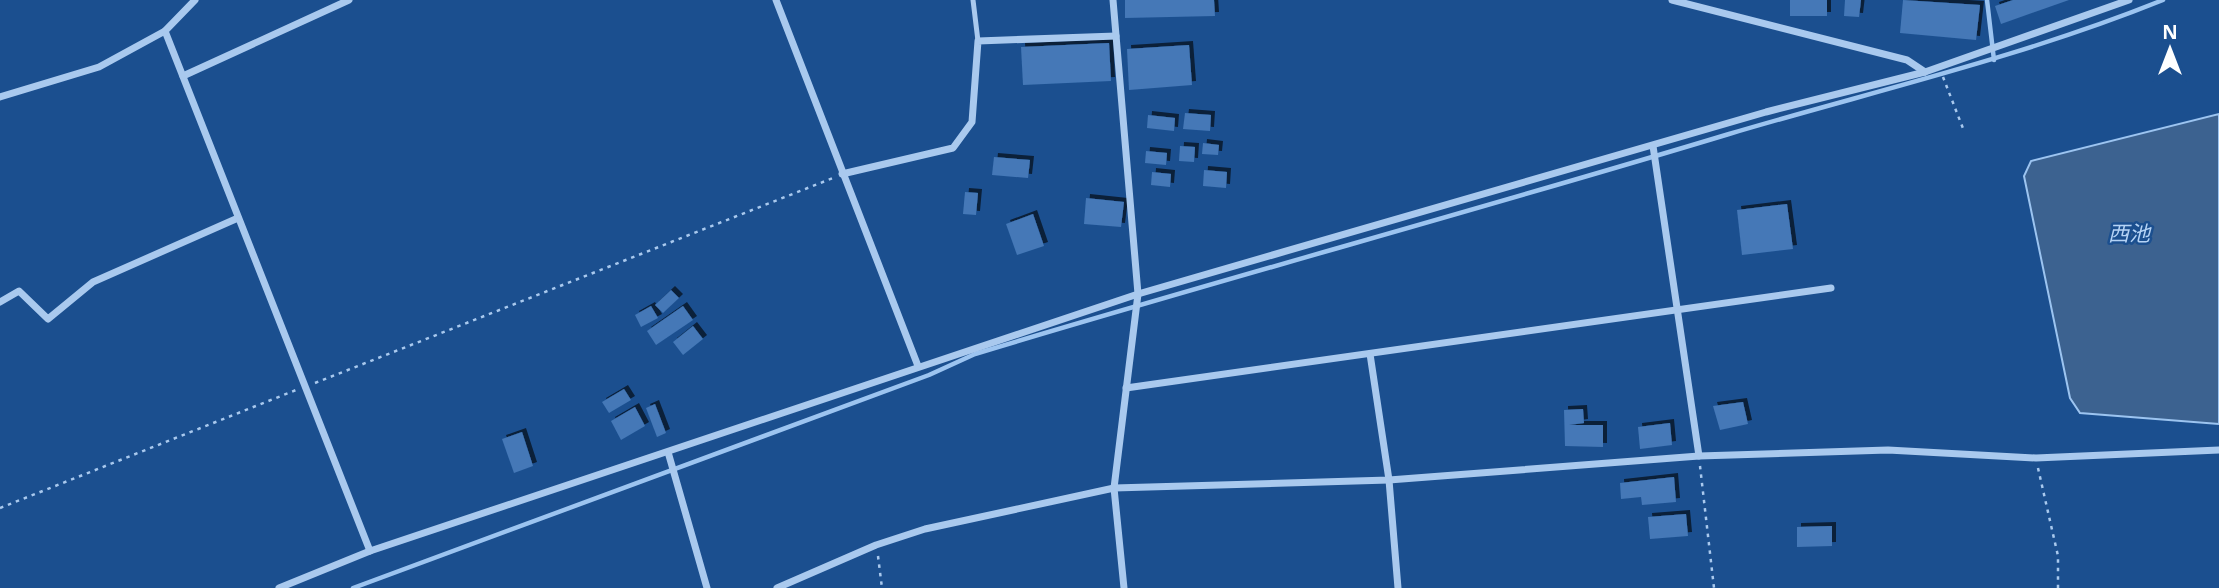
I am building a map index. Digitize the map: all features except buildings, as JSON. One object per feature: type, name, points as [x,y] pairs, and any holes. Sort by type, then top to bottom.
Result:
[{"type":"street","points":[[0,97],[99,66],[165,32],[195,0]]},
{"type":"street","points":[[183,76],[349,0]]},
{"type":"street","points":[[776,0],[918,366]]},
{"type":"street","points":[[1112,0],[1138,294],[1114,488],[1124,588]]},
{"type":"street","points":[[1672,0],[1907,60],[1925,72]]},
{"type":"street","points":[[279,588],[370,551],[1138,294],[1766,112],[1925,72],[2129,0]]},
{"type":"street","points":[[165,32],[370,551]]},
{"type":"street","points":[[842,174],[953,148],[972,122],[978,41],[1116,36]]},
{"type":"street","points":[[1653,146],[1699,456]]},
{"type":"street","points":[[0,302],[19,291],[48,319],[93,282],[239,218]]},
{"type":"street","points":[[1126,388],[1831,288]]},
{"type":"street","points":[[1370,354],[1389,481],[1398,588]]},
{"type":"street","points":[[777,588],[877,545],[925,529],[1114,488],[1389,481],[1699,456],[1888,450],[2036,458],[2219,450]]},
{"type":"street","points":[[668,452],[707,588]]},
{"type":"lane","points":[[973,0],[978,41]]},
{"type":"path","points":[[1946,84],[1964,131]]},
{"type":"path","points":[[0,508],[842,174]]},
{"type":"path","points":[[1699,456],[1714,588]]},
{"type":"path","points":[[2036,458],[2058,556],[2058,588]]},
{"type":"path","points":[[877,545],[882,588]]},
{"type":"water","name":"西池","points":[[2219,114],[2219,424],[2080,413],[2070,398],[2024,176],[2031,161]]},
{"type":"waterway","points":[[1987,0],[1994,60]]},
{"type":"waterway","points":[[353,588],[929,375],[975,354],[2002,56],[2163,0]]}]
